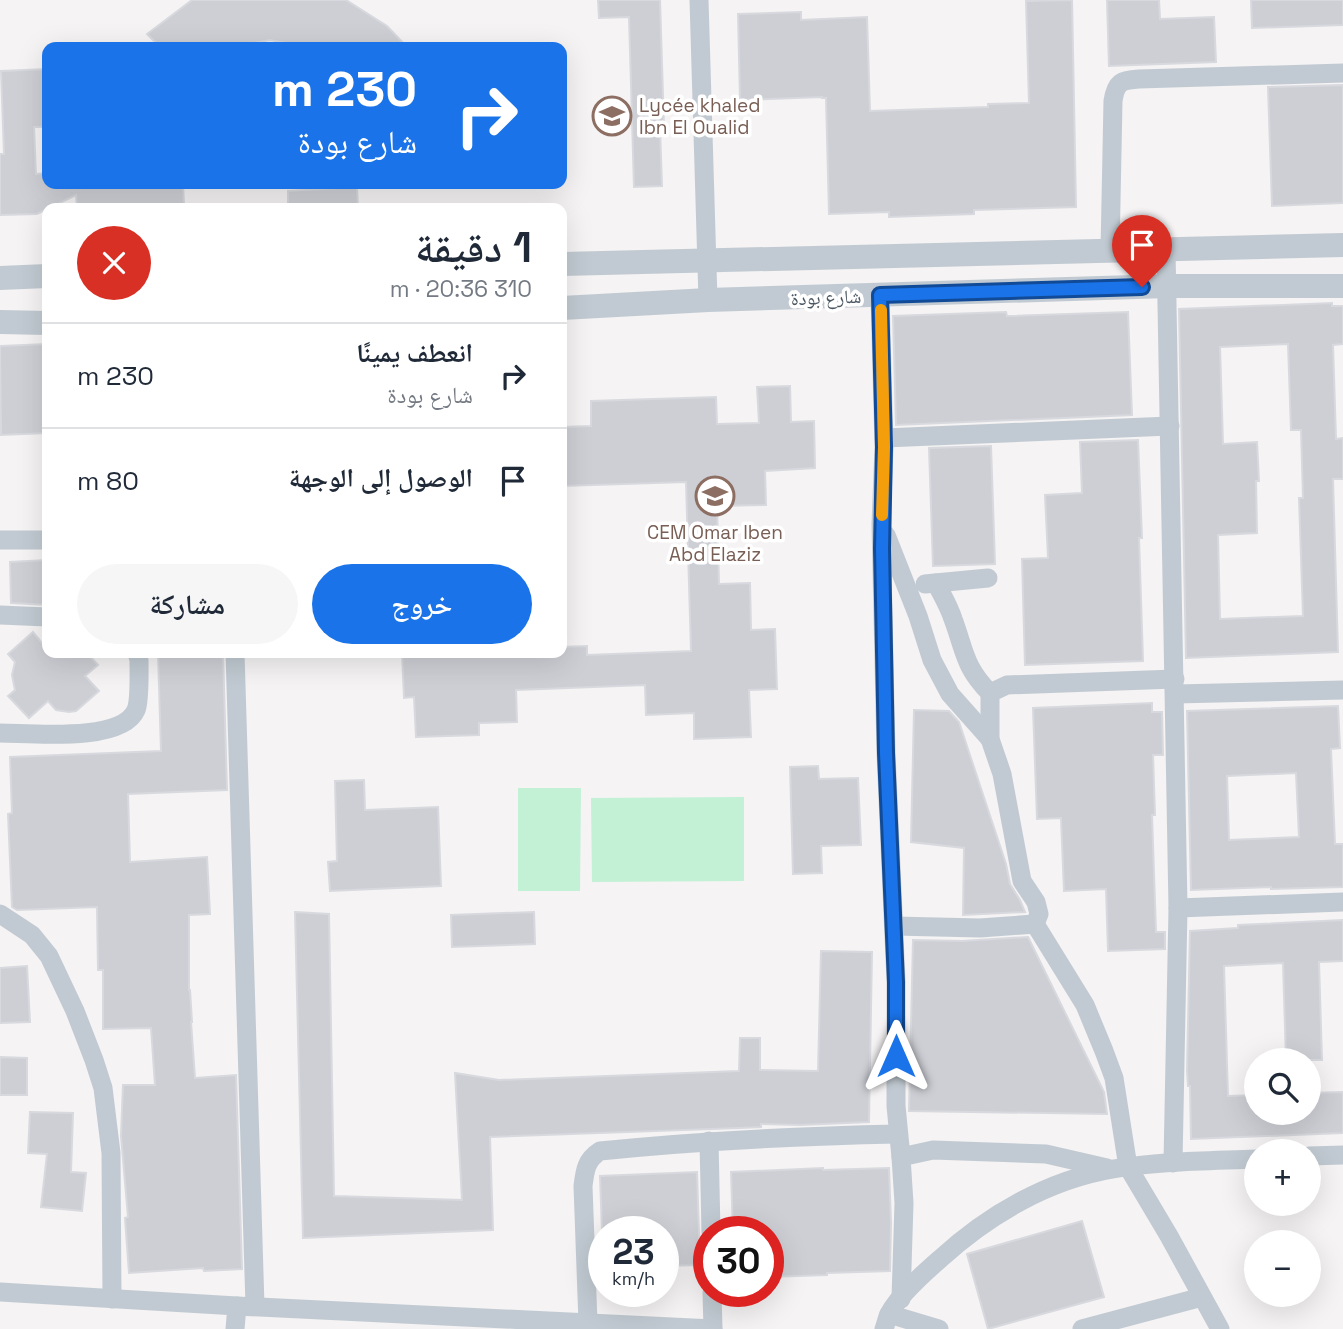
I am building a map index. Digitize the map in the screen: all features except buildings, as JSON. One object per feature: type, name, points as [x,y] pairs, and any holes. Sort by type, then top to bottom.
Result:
[{"type":"street","points":[[699,0],[708,300]]},
{"type":"street","points":[[1110,251],[1113,101],[1117,85],[1127,80],[1139,79],[1343,74]]},
{"type":"street","name":"شارع بودة","points":[[567,264],[1343,245]]},
{"type":"street","points":[[1166,250],[1178,908],[1173,1163]]},
{"type":"street","points":[[0,278],[42,276]]},
{"type":"street","name":"شارع بودة","points":[[567,308],[708,300],[1168,286],[1343,286]]},
{"type":"street","points":[[880,295],[884,439],[881,524],[886,753],[896,982],[896,1106],[904,1203],[891,1314]]},
{"type":"street","points":[[0,322],[42,323]]},
{"type":"street","points":[[884,439],[1170,426]]},
{"type":"street","points":[[881,524],[918,616],[932,660],[950,694],[990,739]]},
{"type":"street","points":[[0,540],[42,540]]},
{"type":"street","points":[[906,586],[988,578]]},
{"type":"street","points":[[936,583],[953,616],[966,661],[977,680],[990,693],[990,739],[1002,774],[1022,881],[1036,902],[1039,914],[1035,924]]},
{"type":"street","points":[[0,615],[42,617]]},
{"type":"street","points":[[0,733],[86,734],[114,727],[128,720],[137,709],[138,658]]},
{"type":"street","points":[[235,658],[246,1306],[235,1329]]},
{"type":"street","points":[[990,693],[1007,685],[1343,690]]},
{"type":"street","points":[[1178,908],[1343,902]]},
{"type":"street","points":[[0,915],[32,935],[49,956],[75,1011],[103,1088],[111,1153],[112,1299]]},
{"type":"street","points":[[894,926],[980,928],[1035,924]]},
{"type":"street","points":[[1035,924],[1085,1005],[1114,1078],[1120,1168],[1169,1236],[1220,1329]]},
{"type":"street","points":[[589,1323],[583,1186],[585,1169],[591,1156],[600,1151],[709,1141],[898,1134]]},
{"type":"street","points":[[709,1141],[711,1216]]},
{"type":"street","points":[[901,1157],[933,1150],[1046,1154],[1120,1168]]},
{"type":"street","points":[[1321,1156],[1343,1155]]},
{"type":"street","points":[[891,1314],[915,1282],[939,1260],[989,1220],[1031,1196],[1075,1179],[1120,1168],[1244,1160]]},
{"type":"street","points":[[0,1292],[713,1329],[712,1307]]},
{"type":"street","points":[[1088,1328],[1202,1297]]},
{"type":"street","points":[[891,1314],[939,1329]]},
{"type":"green space","points":[[518,788],[581,788],[580,891],[518,891]]},
{"type":"green space","points":[[744,797],[744,881],[592,882],[591,798]]},
{"type":"slow traffic","points":[[881,310],[884,447],[882,515]]},
{"type":"place","name":"Lycée khaled Ibn El Oualid","points":[[612,116]]},
{"type":"place","name":"CEM Omar Iben Abd Elaziz","points":[[715,496]]},
{"type":"route","points":[[896,1056],[881,524],[884,447],[880,295],[1142,287]]}]
